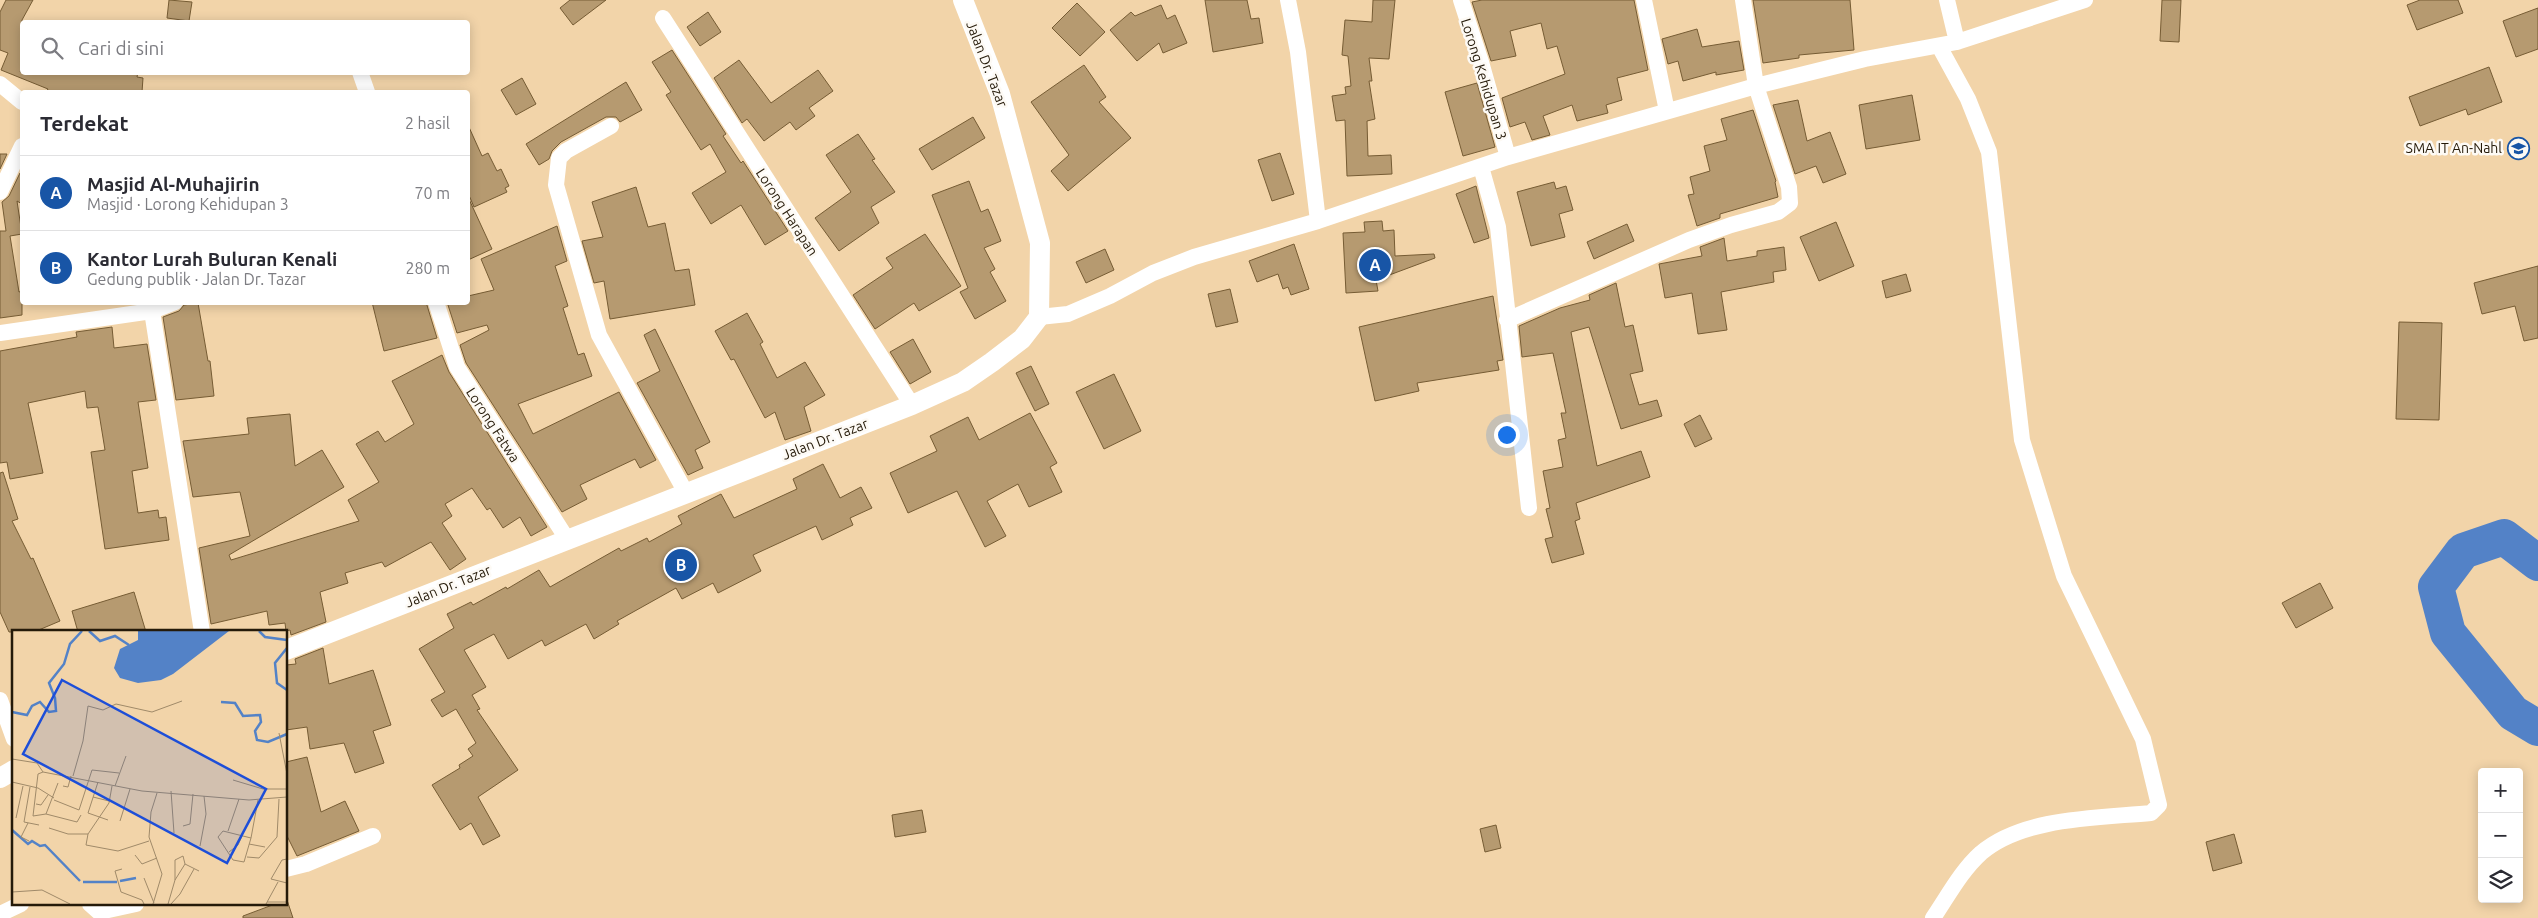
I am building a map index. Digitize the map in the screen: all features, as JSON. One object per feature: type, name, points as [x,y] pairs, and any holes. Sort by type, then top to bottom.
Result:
[{"type":"street","name":"Jalan Dr. Tazar","points":[[288,649],[686,492],[912,406],[963,382],[1022,339],[1039,317],[1040,243],[1000,94],[963,0]]},
{"type":"street","points":[[1288,0],[1298,52],[1318,221]]},
{"type":"street","name":"Lorong Kehidupan 3","points":[[1460,0],[1481,62],[1508,157]]},
{"type":"street","points":[[1644,0],[1667,111]]},
{"type":"street","points":[[1508,320],[1689,240],[1731,225],[1778,212],[1786,206],[1791,198],[1789,187],[1756,86],[1743,0]]},
{"type":"street","points":[[1947,0],[1957,42]]},
{"type":"street","points":[[1039,317],[1068,314],[1110,296],[1153,273],[1194,257],[1318,221],[1508,157],[1756,86],[1865,59],[1957,42],[2085,0]]},
{"type":"street","name":"Lorong Harapan","points":[[663,18],[912,406]]},
{"type":"street","points":[[1933,918],[1967,867],[1994,844],[2012,835],[2028,828],[2151,813],[2159,805],[2143,739],[2064,576],[2022,440],[1989,152],[1968,100],[1939,46]]},
{"type":"street","points":[[361,75],[366,90]]},
{"type":"street","points":[[0,84],[20,100]]},
{"type":"street","points":[[611,126],[566,150],[558,164],[556,185],[599,334],[686,492]]},
{"type":"street","points":[[0,192],[20,150]]},
{"type":"street","points":[[1481,167],[1498,227],[1529,508]]},
{"type":"street","points":[[0,333],[132,308],[152,311],[167,305]]},
{"type":"street","name":"Lorong Fatwa","points":[[437,305],[457,367],[568,539]]},
{"type":"street","points":[[152,311],[202,630]]},
{"type":"street","points":[[0,700],[12,733]]},
{"type":"street","points":[[0,778],[12,771]]},
{"type":"street","points":[[288,868],[306,864],[373,836]]},
{"type":"street","points":[[0,914],[17,906]]},
{"type":"street","points":[[92,906],[99,912],[127,906]]},
{"type":"building","points":[[6,0],[33,0],[22,20],[20,20],[20,75],[137,75],[137,77],[143,78],[142,90],[47,90],[1,70],[8,53],[0,50],[0,12]]},
{"type":"building","points":[[169,0],[192,2],[189,20],[167,18]]},
{"type":"building","points":[[570,0],[606,0],[573,25],[560,8]]},
{"type":"building","points":[[1205,0],[1247,0],[1251,19],[1259,18],[1263,43],[1213,52]]},
{"type":"building","points":[[1373,0],[1395,0],[1389,59],[1369,58],[1372,81],[1369,81],[1375,119],[1367,121],[1368,156],[1391,155],[1392,174],[1347,176],[1345,120],[1336,121],[1332,96],[1346,94],[1345,87],[1351,86],[1348,56],[1342,55],[1345,20],[1372,22]]},
{"type":"building","points":[[1482,0],[1634,0],[1648,70],[1617,78],[1622,100],[1606,105],[1608,113],[1577,121],[1572,105],[1543,116],[1550,135],[1532,140],[1525,122],[1510,127],[1502,98],[1565,74],[1557,46],[1547,49],[1541,23],[1510,31],[1516,56],[1491,61],[1472,2]]},
{"type":"building","points":[[1753,0],[1850,0],[1854,50],[1799,55],[1799,58],[1763,63]]},
{"type":"building","points":[[2162,0],[2181,0],[2179,42],[2160,41]]},
{"type":"building","points":[[2420,0],[2458,0],[2463,13],[2417,30],[2407,5]]},
{"type":"building","points":[[1077,3],[1105,32],[1080,56],[1052,28]]},
{"type":"building","points":[[1161,5],[1167,19],[1175,15],[1187,43],[1163,53],[1159,43],[1137,61],[1110,30],[1131,12],[1135,16]]},
{"type":"building","points":[[2538,8],[2538,49],[2516,57],[2503,21]]},
{"type":"building","points":[[708,12],[721,32],[700,46],[687,27]]},
{"type":"building","points":[[1697,29],[1702,47],[1739,41],[1744,70],[1716,75],[1716,72],[1683,81],[1678,61],[1668,64],[1662,39]]},
{"type":"building","points":[[672,50],[726,134],[723,136],[741,163],[743,161],[788,231],[765,245],[741,205],[711,224],[692,193],[726,172],[710,144],[701,150],[666,95],[671,92],[652,62]]},
{"type":"building","points":[[739,60],[771,103],[818,70],[833,91],[809,108],[815,116],[796,130],[790,122],[764,141],[747,119],[742,123],[714,78]]},
{"type":"building","points":[[1084,65],[1106,97],[1099,102],[1131,138],[1068,191],[1051,171],[1069,155],[1031,102]]},
{"type":"building","points":[[2489,67],[2502,102],[2468,115],[2466,109],[2420,126],[2409,97]]},
{"type":"building","points":[[522,78],[536,104],[516,115],[501,90]]},
{"type":"building","points":[[626,82],[642,110],[620,122],[616,117],[606,117],[561,142],[552,151],[549,159],[539,165],[526,144]]},
{"type":"building","points":[[1477,83],[1495,147],[1463,156],[1445,92]]},
{"type":"building","points":[[1912,95],[1920,140],[1866,149],[1859,105]]},
{"type":"building","points":[[1798,100],[1807,141],[1830,132],[1846,174],[1823,183],[1816,166],[1795,174],[1773,105]]},
{"type":"building","points":[[1753,110],[1776,181],[1778,197],[1720,214],[1720,218],[1697,226],[1688,195],[1694,194],[1690,177],[1710,171],[1704,146],[1727,140],[1721,119]]},
{"type":"building","points":[[973,117],[985,138],[932,170],[919,149]]},
{"type":"building","points":[[470,129],[482,156],[488,153],[497,171],[501,169],[509,186],[505,188],[507,192],[474,207],[470,198]]},
{"type":"building","points":[[858,134],[875,159],[872,160],[895,192],[871,207],[879,223],[839,251],[815,218],[851,192],[826,155]]},
{"type":"building","points":[[1280,153],[1294,194],[1272,201],[1258,160]]},
{"type":"building","points":[[0,154],[7,154],[0,169]]},
{"type":"building","points":[[20,173],[20,203],[17,201],[20,234],[10,236],[20,292],[22,315],[0,318],[0,231],[6,231],[2,202],[9,196]]},
{"type":"building","points":[[969,181],[981,212],[988,209],[1001,241],[984,248],[995,269],[990,272],[1006,301],[975,319],[960,292],[968,288],[932,195]]},
{"type":"building","points":[[1554,182],[1556,189],[1566,186],[1573,210],[1559,214],[1565,237],[1531,246],[1517,192]]},
{"type":"building","points":[[1476,186],[1489,238],[1474,243],[1456,194]]},
{"type":"building","points":[[636,187],[648,227],[665,223],[675,271],[689,269],[695,305],[610,319],[604,281],[594,283],[582,241],[603,237],[592,202]]},
{"type":"building","points":[[470,201],[492,249],[470,259]]},
{"type":"building","points":[[1382,221],[1383,231],[1394,230],[1395,256],[1434,254],[1435,258],[1376,280],[1378,291],[1346,293],[1343,233],[1365,232],[1364,222]]},
{"type":"building","points":[[1836,222],[1854,266],[1819,281],[1800,237]]},
{"type":"building","points":[[1627,224],[1634,241],[1594,259],[1587,242]]},
{"type":"building","points":[[557,226],[567,261],[555,266],[568,306],[563,308],[578,355],[584,353],[592,376],[518,404],[533,434],[619,392],[656,460],[640,468],[635,459],[580,485],[587,499],[562,512],[466,363],[460,345],[489,330],[487,325],[457,333],[448,305],[470,305],[470,296],[494,290],[481,259]]},
{"type":"building","points":[[925,234],[961,286],[919,311],[914,303],[875,329],[853,295],[893,268],[886,258]]},
{"type":"building","points":[[1724,238],[1727,261],[1757,256],[1757,251],[1784,247],[1786,270],[1773,272],[1774,282],[1721,292],[1727,330],[1698,334],[1692,293],[1665,298],[1659,264],[1702,256],[1700,247]]},
{"type":"building","points":[[1294,244],[1309,289],[1291,295],[1288,287],[1283,289],[1278,274],[1257,282],[1249,261]]},
{"type":"building","points":[[1105,249],[1114,270],[1086,283],[1076,262]]},
{"type":"building","points":[[2538,266],[2538,338],[2524,341],[2515,306],[2482,314],[2474,283]]},
{"type":"building","points":[[1906,274],[1911,291],[1886,298],[1882,281]]},
{"type":"building","points":[[1616,283],[1625,327],[1633,325],[1643,371],[1630,374],[1639,405],[1657,400],[1662,416],[1621,429],[1589,327],[1571,332],[1597,466],[1641,451],[1650,477],[1576,503],[1580,519],[1575,521],[1584,554],[1552,563],[1545,539],[1553,537],[1546,509],[1550,508],[1543,471],[1563,467],[1558,440],[1566,438],[1561,413],[1566,413],[1553,353],[1522,357],[1519,326],[1560,308],[1590,300],[1589,295]]},
{"type":"building","points":[[1230,289],[1238,322],[1216,327],[1208,294]]},
{"type":"building","points":[[1493,296],[1503,360],[1497,361],[1499,370],[1417,383],[1419,391],[1375,401],[1359,327]]},
{"type":"building","points":[[184,305],[198,305],[208,361],[210,361],[214,396],[176,400],[163,317],[179,311]]},
{"type":"building","points":[[373,305],[427,305],[437,338],[384,351]]},
{"type":"building","points":[[747,313],[763,342],[760,344],[777,378],[805,362],[825,395],[804,407],[811,431],[785,440],[775,412],[765,418],[734,359],[731,360],[715,331]]},
{"type":"building","points":[[2399,322],[2442,323],[2439,420],[2396,419]]},
{"type":"building","points":[[112,327],[114,348],[147,344],[156,400],[138,402],[148,468],[132,471],[138,513],[158,510],[159,518],[166,517],[169,540],[105,549],[91,452],[105,450],[98,407],[87,408],[85,391],[28,403],[43,473],[10,479],[7,462],[0,463],[0,351],[77,337],[76,332]]},
{"type":"building","points":[[655,329],[710,442],[695,450],[703,468],[688,475],[637,383],[660,371],[644,335]]},
{"type":"building","points":[[913,339],[931,372],[910,384],[890,352]]},
{"type":"building","points":[[442,355],[449,372],[547,527],[531,536],[520,517],[503,528],[490,508],[487,510],[472,488],[445,504],[452,516],[442,523],[466,559],[450,570],[431,542],[385,567],[382,562],[345,573],[348,583],[320,592],[326,622],[291,635],[290,630],[286,630],[285,623],[269,625],[267,611],[211,624],[199,548],[250,536],[240,492],[193,497],[183,441],[249,434],[247,418],[290,414],[295,466],[322,450],[344,487],[229,555],[231,560],[359,521],[348,500],[379,482],[356,444],[378,431],[385,442],[414,424],[392,381]]},
{"type":"building","points":[[1031,366],[1049,404],[1035,411],[1016,373]]},
{"type":"building","points":[[1114,374],[1141,431],[1104,449],[1076,392]]},
{"type":"building","points":[[1030,413],[1057,463],[1050,467],[1062,492],[1029,507],[1018,484],[987,501],[1006,536],[985,547],[957,491],[908,513],[890,473],[937,451],[930,436],[968,417],[979,440]]},
{"type":"building","points":[[1700,415],[1712,439],[1695,447],[1684,424]]},
{"type":"building","points":[[823,464],[840,498],[861,487],[872,508],[850,518],[853,525],[822,540],[816,526],[753,555],[761,571],[718,593],[713,583],[682,599],[676,588],[617,621],[619,624],[594,639],[586,624],[545,646],[542,640],[508,659],[494,634],[464,650],[486,687],[472,695],[480,709],[477,710],[518,770],[478,797],[500,836],[483,845],[471,823],[460,830],[432,785],[460,768],[459,765],[473,756],[468,749],[476,743],[456,709],[442,717],[431,700],[445,692],[419,649],[454,628],[447,614],[471,602],[473,605],[506,587],[507,589],[539,570],[550,587],[619,548],[621,551],[647,538],[649,542],[682,524],[678,516],[721,494],[734,518],[797,489],[793,479]]},
{"type":"building","points":[[3,472],[18,519],[12,521],[31,559],[33,558],[60,621],[39,630],[12,630],[12,632],[9,632],[0,612],[0,473]]},
{"type":"building","points":[[2320,583],[2333,608],[2296,628],[2282,603]]},
{"type":"building","points":[[134,592],[145,630],[77,630],[72,611]]},
{"type":"building","points":[[323,648],[329,684],[373,670],[391,725],[373,731],[384,763],[355,773],[344,743],[310,749],[307,727],[288,730],[288,665],[296,664],[295,659]]},
{"type":"building","points":[[307,757],[321,812],[345,801],[359,831],[297,856],[288,838],[288,762]]},
{"type":"building","points":[[922,810],[926,832],[895,837],[892,815]]},
{"type":"building","points":[[1496,825],[1501,848],[1485,852],[1480,829]]},
{"type":"building","points":[[2234,834],[2242,863],[2213,871],[2206,842]]},
{"type":"building","points":[[288,903],[293,918],[243,918],[243,916],[270,906],[288,906]]},
{"type":"waterway","points":[[2538,563],[2504,537],[2463,551],[2436,587],[2448,633],[2513,713],[2538,728]]},
{"type":"place","name":"SMA IT An-Nahl","points":[[2518,148]]},
{"type":"place","name":"Masjid Al-Muhajirin","points":[[1375,265]]},
{"type":"place","name":"Kantor Lurah Buluran Kenali","points":[[681,565]]}]
